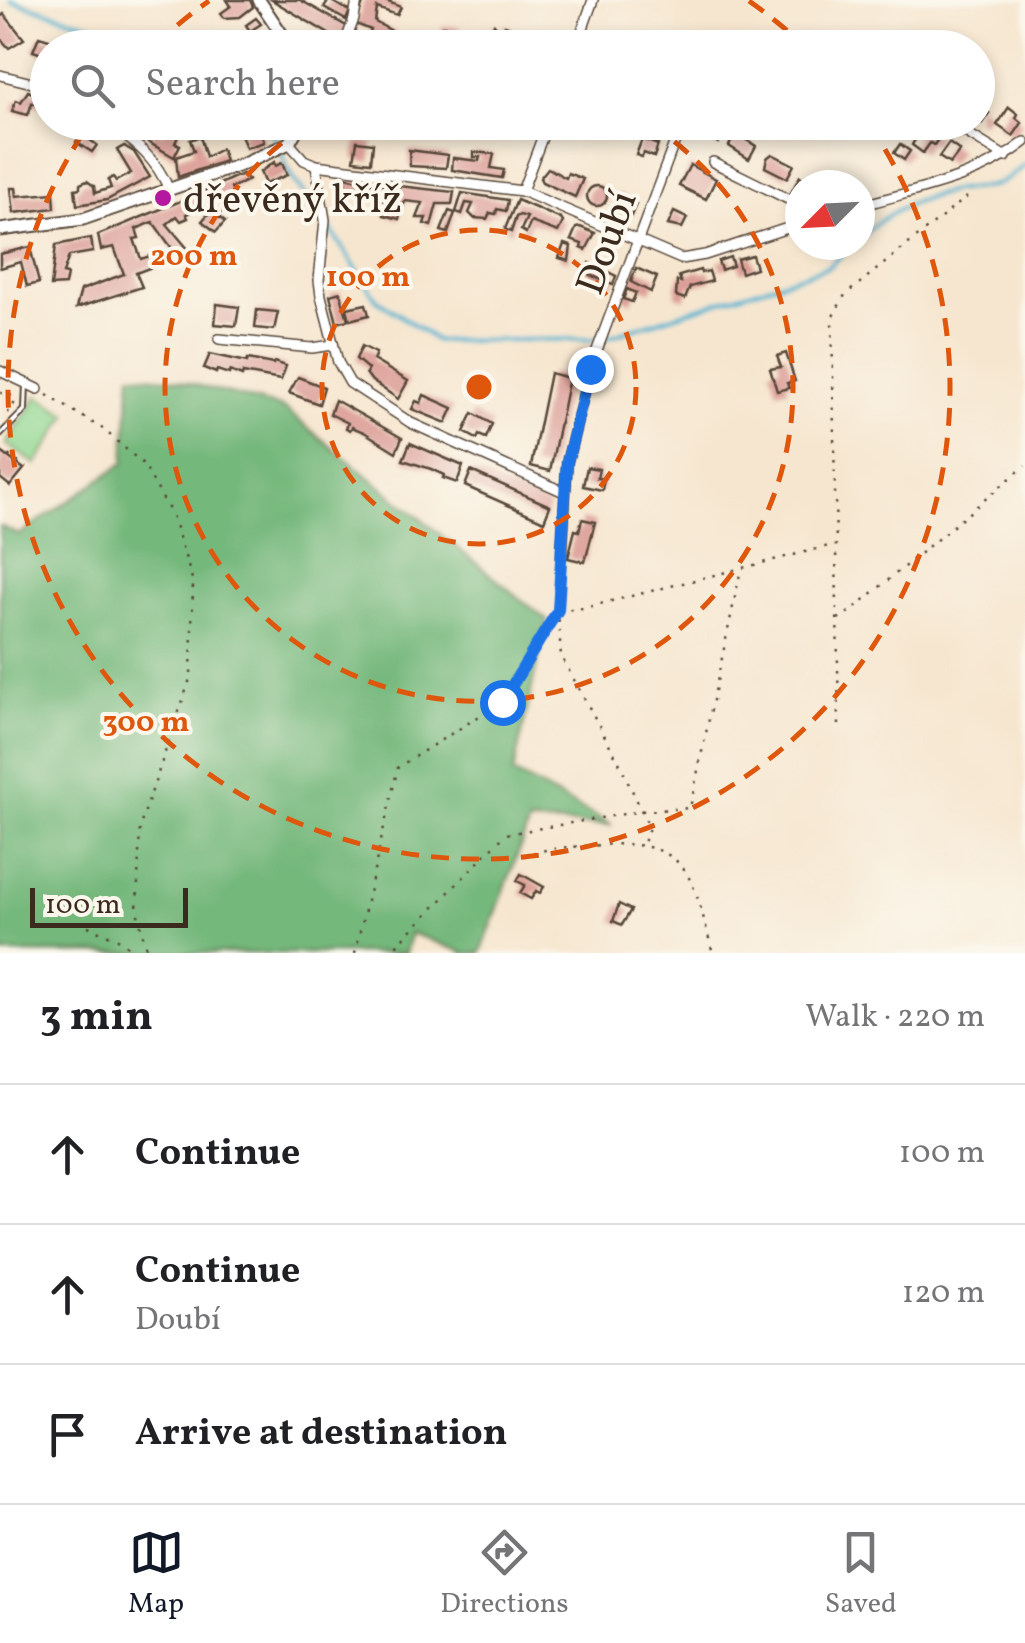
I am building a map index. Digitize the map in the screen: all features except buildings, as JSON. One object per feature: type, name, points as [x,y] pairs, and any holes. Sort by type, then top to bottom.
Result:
[{"type":"street","points":[[259,0],[279,30]]},
{"type":"street","points":[[350,30],[357,0]]},
{"type":"street","points":[[582,30],[593,0]]},
{"type":"street","points":[[0,74],[30,82]]},
{"type":"street","points":[[130,140],[148,153],[169,190]]},
{"type":"street","points":[[0,230],[83,219],[262,157],[291,140]]},
{"type":"street","points":[[522,191],[541,140]]},
{"type":"street","name":"Doubí","points":[[562,555],[567,462],[590,369],[675,140]]},
{"type":"street","points":[[978,140],[1006,157]]},
{"type":"street","points":[[875,202],[977,173],[1025,142]]},
{"type":"street","points":[[289,143],[304,160],[316,165],[522,191],[681,259],[705,256],[785,229]]},
{"type":"street","points":[[713,162],[785,197]]},
{"type":"street","points":[[316,165],[325,220],[320,288],[333,345],[350,384],[428,432],[564,492]]},
{"type":"street","points":[[219,339],[312,348],[333,345]]},
{"type":"street","points":[[0,372],[38,389]]},
{"type":"lane","points":[[0,436],[25,410],[26,383]]},
{"type":"path","points":[[839,726],[832,318],[845,295],[967,196]]},
{"type":"path","points":[[38,389],[102,429],[144,464],[172,515],[192,582],[191,676],[140,826],[137,910],[147,953]]},
{"type":"path","points":[[0,393],[10,393],[15,402],[10,412],[0,412]]},
{"type":"path","points":[[0,448],[26,468]]},
{"type":"path","points":[[836,620],[851,612],[1025,466]]},
{"type":"path","points":[[558,610],[584,608],[834,545]]},
{"type":"path","points":[[562,555],[558,610],[561,656],[642,811],[649,827],[644,843]]},
{"type":"path","points":[[389,953],[506,834],[642,811],[690,808],[741,569]]},
{"type":"path","points":[[356,953],[398,767],[502,702],[558,610]]},
{"type":"path","points":[[523,856],[543,849],[644,843],[668,852],[683,868],[699,900],[714,953]]},
{"type":"path","points":[[88,926],[122,941],[134,953]]},
{"type":"green space","points":[[131,374],[174,379],[283,408],[547,620],[513,773],[612,825],[529,823],[481,953],[465,953],[411,933],[405,953],[0,953],[0,526],[19,535],[124,463]]},
{"type":"green space","points":[[38,396],[68,415],[36,464],[6,444]]},
{"type":"waterway","points":[[10,0],[104,30]]},
{"type":"waterway","points":[[276,140],[292,179],[319,211]]},
{"type":"waterway","points":[[875,225],[920,200],[1002,182],[1025,165]]},
{"type":"waterway","points":[[327,224],[376,299],[437,341],[601,339],[828,267],[836,260]]},
{"type":"place","name":"dřevěný kříž","points":[[163,198]]},
{"type":"route","points":[[502,702],[558,610],[567,462],[590,369]]}]
